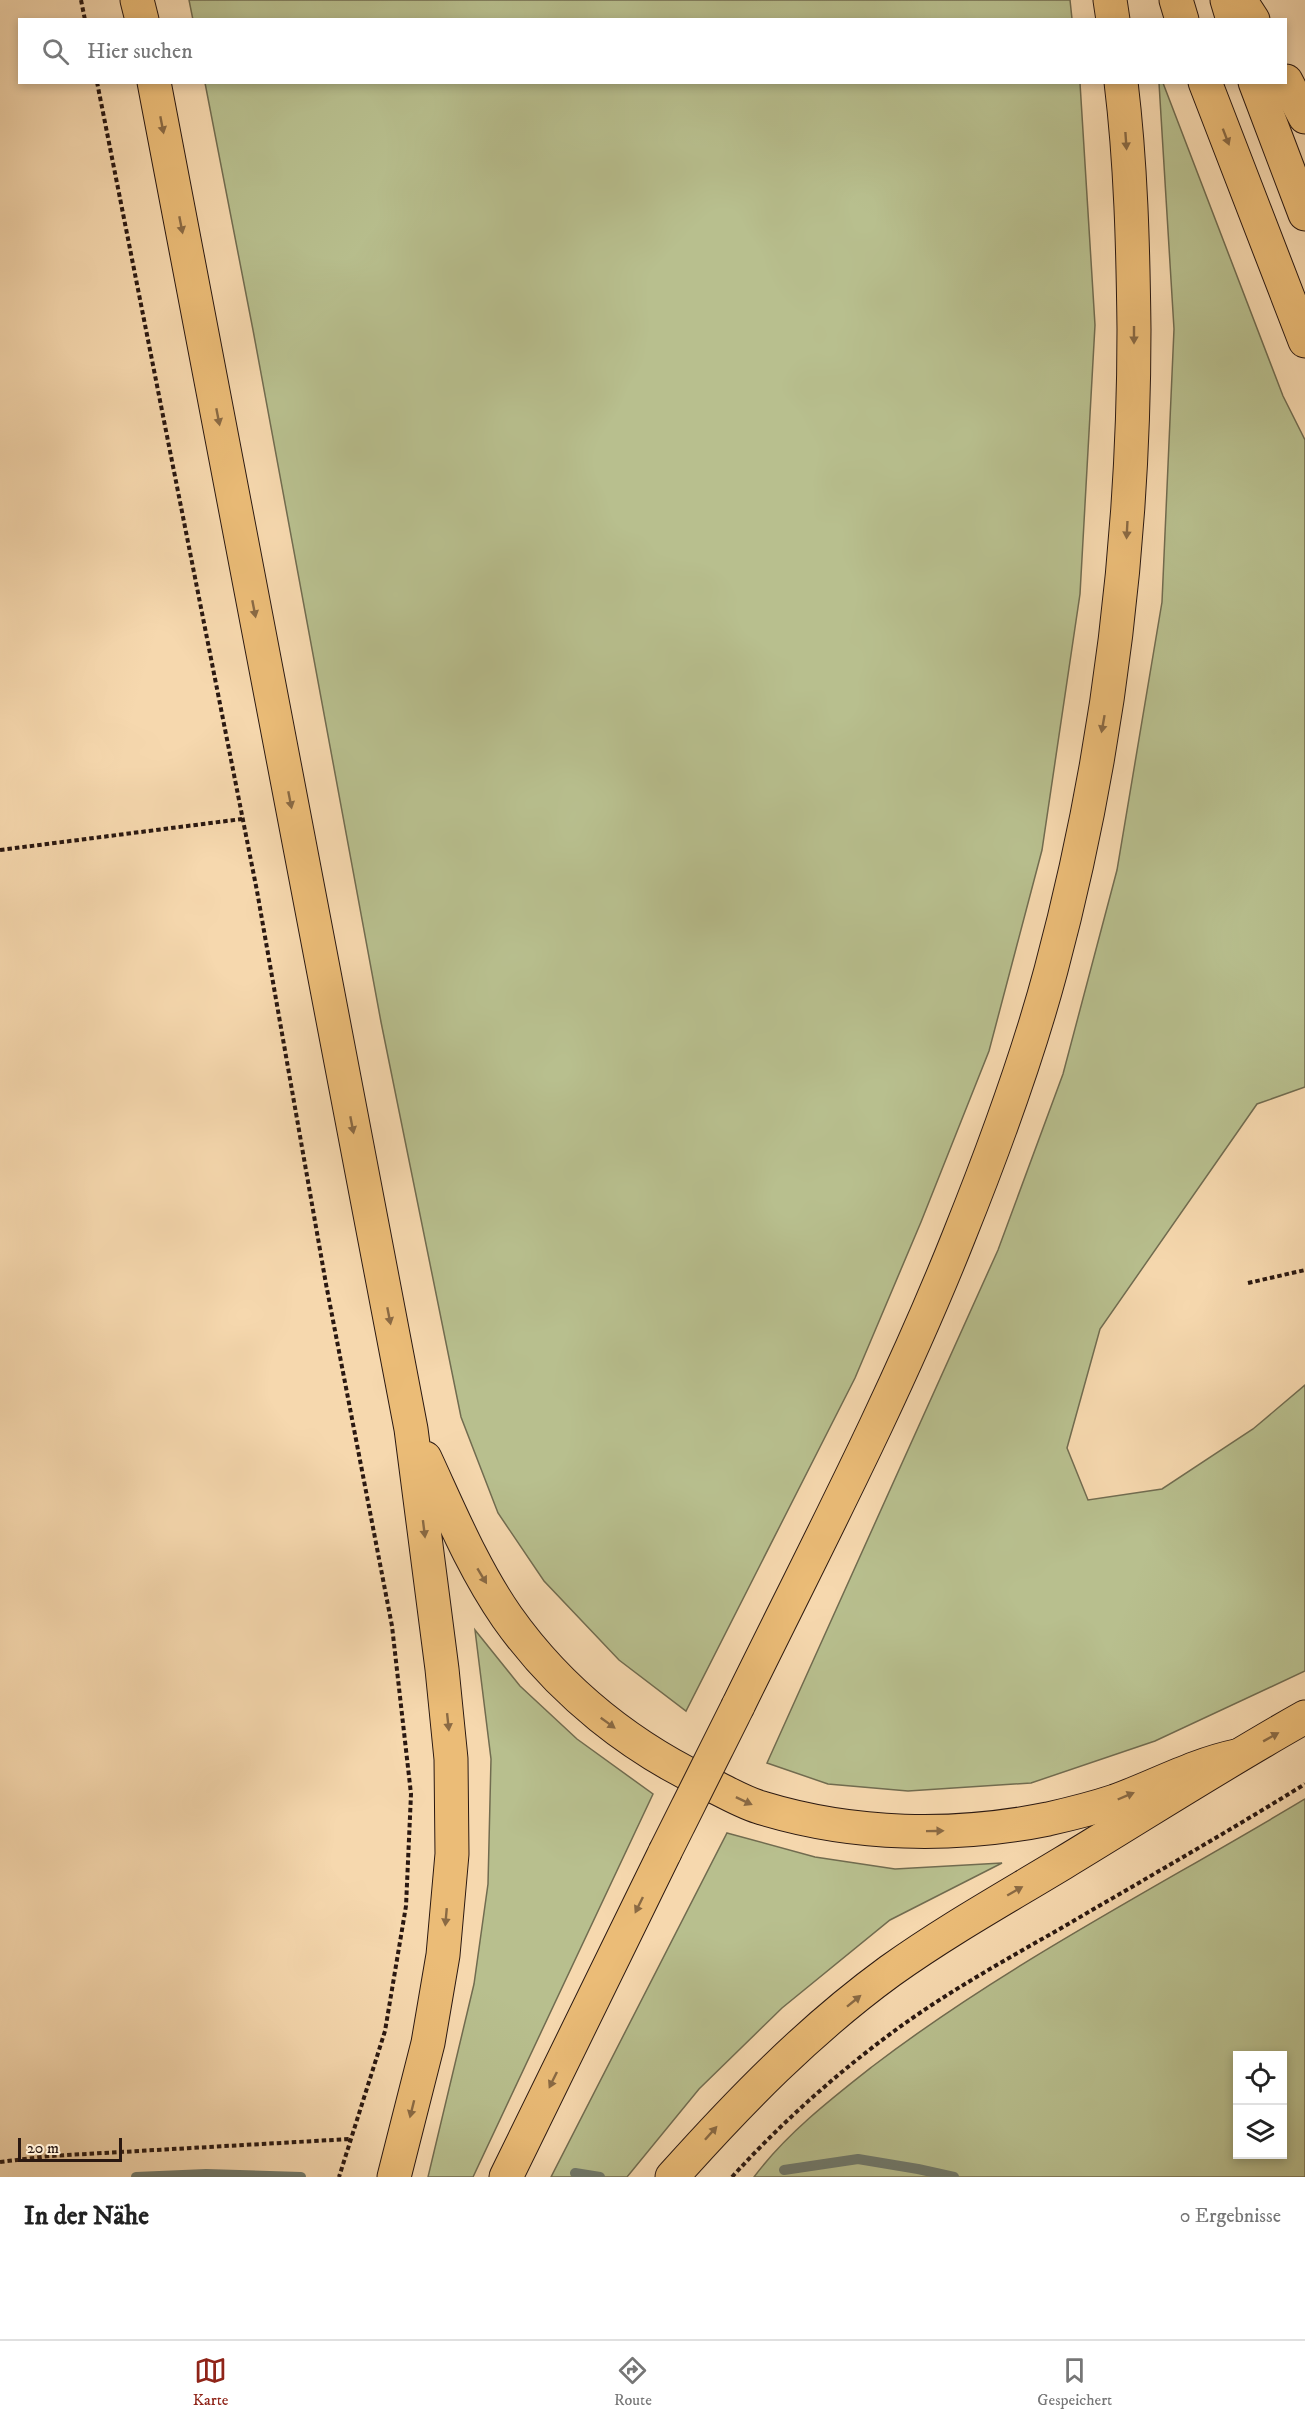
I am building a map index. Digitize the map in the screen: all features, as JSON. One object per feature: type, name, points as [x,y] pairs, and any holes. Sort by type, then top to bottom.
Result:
[{"type":"main road","points":[[137,0],[142,18]]},
{"type":"main road","points":[[143,18],[144,0]]},
{"type":"main road","points":[[1110,0],[1113,18]]},
{"type":"main road","points":[[1176,0],[1181,18]]},
{"type":"main road","points":[[1227,0],[1232,18]]},
{"type":"main road","points":[[1240,0],[1252,18]]},
{"type":"main road","points":[[1287,83],[1305,117]]},
{"type":"main road","points":[[154,84],[411,1429],[450,1748],[452,1854],[443,1955],[428,2043],[394,2177]]},
{"type":"main road","points":[[506,2177],[893,1388],[959,1237],[1013,1090],[1051,971],[1086,820],[1107,706],[1125,554],[1134,393],[1134,250],[1121,84]]},
{"type":"main road","points":[[1205,84],[1305,342]]},
{"type":"main road","points":[[1256,84],[1305,214]]},
{"type":"main road","points":[[411,1429],[471,1559],[507,1616],[546,1667],[593,1712],[637,1744],[691,1776],[760,1808],[803,1819],[856,1827],[901,1831],[981,1830],[1050,1819],[1114,1801],[1206,1762],[1236,1756]]},
{"type":"main road","points":[[672,2177],[728,2114],[801,2044],[889,1972],[985,1909],[1236,1756],[1305,1717]]},
{"type":"path","points":[[81,0],[85,18]]},
{"type":"path","points":[[98,84],[231,753],[326,1284],[392,1626],[411,1794],[406,1906],[385,2031],[339,2177]]},
{"type":"path","points":[[0,850],[242,819]]},
{"type":"path","points":[[1248,1283],[1305,1270]]},
{"type":"path","points":[[732,2177],[762,2144],[826,2087],[897,2029],[987,1970],[1218,1838],[1305,1784]]},
{"type":"path","points":[[0,2162],[50,2156],[350,2139]]},
{"type":"green space","points":[[189,0],[1070,0],[1072,18],[193,18]]},
{"type":"green space","points":[[205,84],[1080,84],[1095,325],[1080,594],[1042,850],[989,1051],[921,1222],[855,1378],[686,1711],[619,1660],[544,1581],[498,1513],[461,1417],[381,1022]]},
{"type":"green space","points":[[1159,84],[1163,84],[1283,396],[1305,440],[1305,1087],[1257,1104],[1100,1329],[1067,1448],[1088,1500],[1162,1489],[1253,1429],[1305,1385],[1305,1671],[1155,1741],[1031,1783],[908,1791],[828,1784],[767,1763],[998,1250],[1063,1074],[1117,870],[1162,602],[1174,329]]},
{"type":"green space","points":[[475,1630],[520,1686],[577,1739],[653,1794],[473,2177],[428,2177],[474,1984],[488,1884],[491,1759]]},
{"type":"green space","points":[[1305,1799],[1305,2177],[754,2177],[780,2146],[810,2118],[873,2066],[977,1993],[1085,1926]]},
{"type":"green space","points":[[727,1833],[815,1857],[895,1869],[1002,1863],[890,1920],[782,2008],[699,2089],[627,2177],[551,2177]]},
{"type":"waterway","points":[[784,2170],[858,2159],[954,2177]]},
{"type":"waterway","points":[[575,2173],[600,2177]]},
{"type":"waterway","points":[[136,2177],[206,2174],[301,2177]]}]
